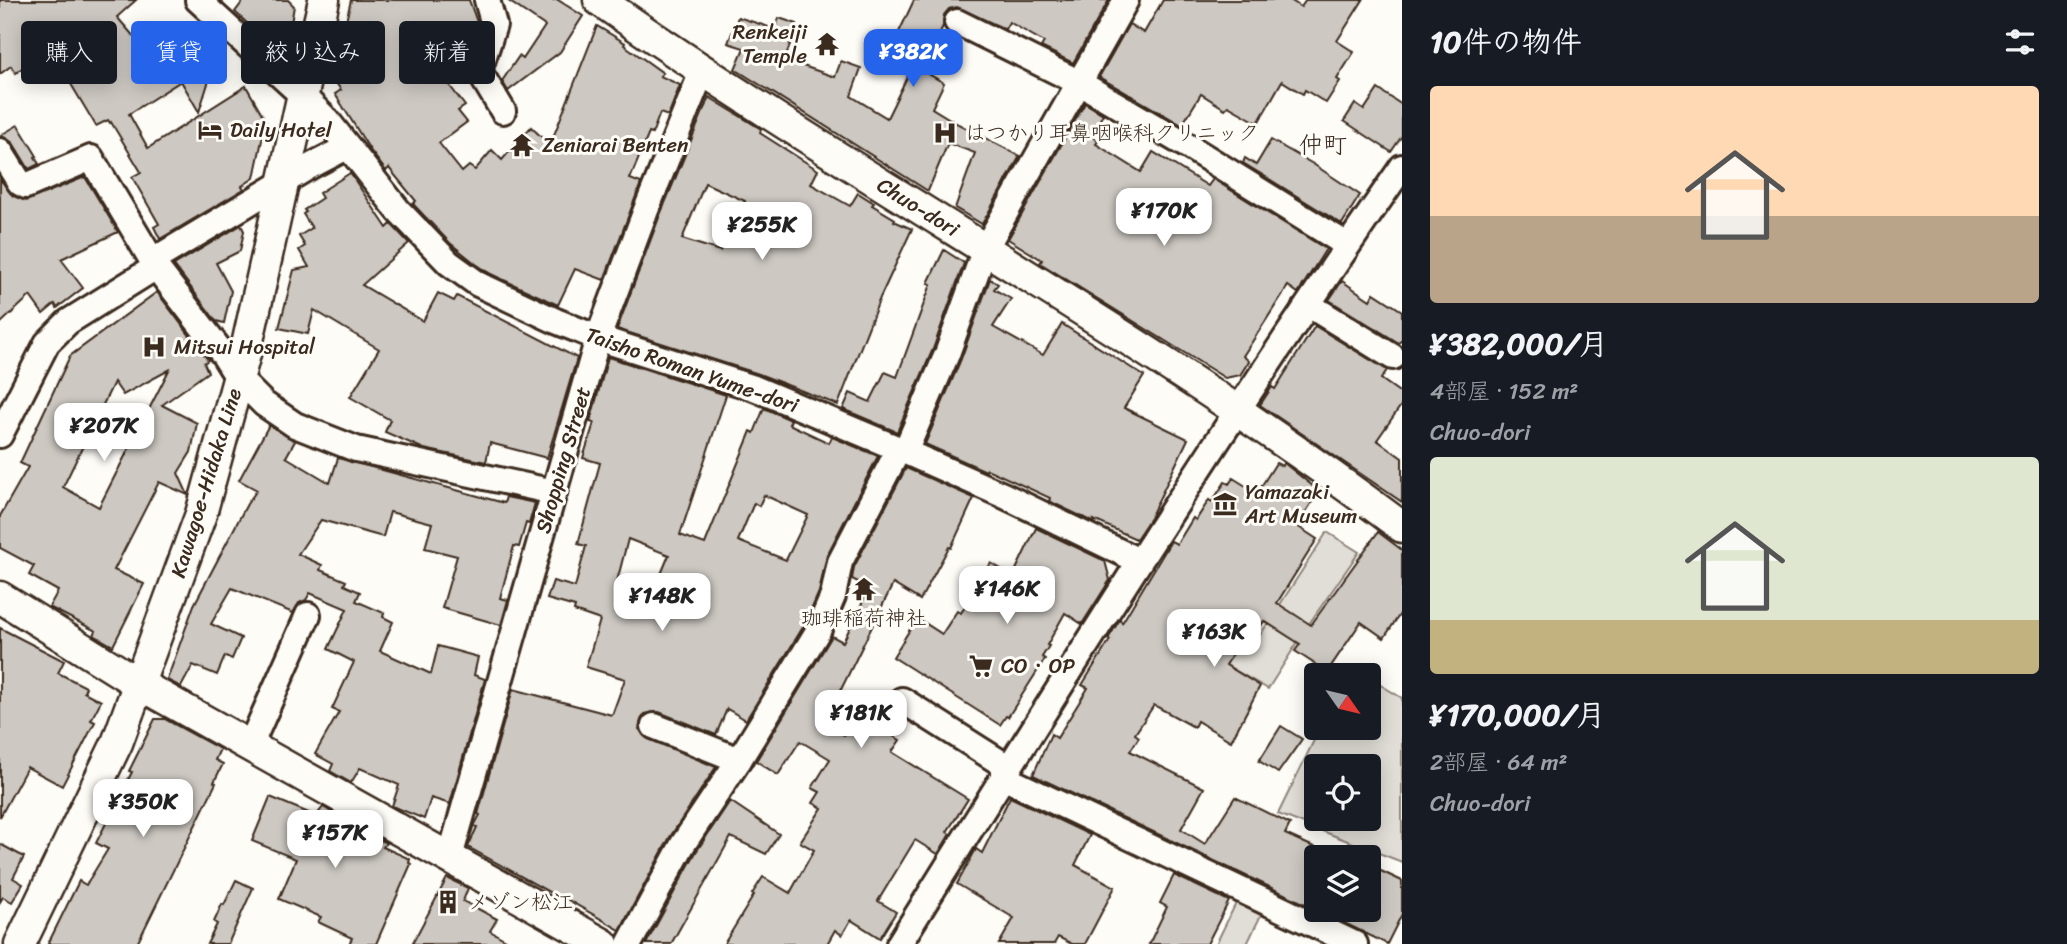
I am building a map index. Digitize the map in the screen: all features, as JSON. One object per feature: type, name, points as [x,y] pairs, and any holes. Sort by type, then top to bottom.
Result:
[{"type":"main road","name":"Kawagoe-Hidaka Line","points":[[20,944],[95,792],[139,684],[201,514],[238,378],[324,0]]},
{"type":"main road","name":"Chuo-dori","points":[[598,0],[705,72],[1239,412],[1399,520]]},
{"type":"main road","points":[[0,597],[139,684],[603,944]]},
{"type":"street","name":"Taisho Roman Yume-dori","points":[[198,0],[327,120],[398,210],[449,263],[478,284],[598,338],[754,388],[902,450],[1139,561]]},
{"type":"street","points":[[487,0],[494,25],[479,71],[503,111]]},
{"type":"street","points":[[629,944],[683,845],[740,760],[818,631],[833,596],[840,562],[902,450],[947,354],[985,250],[1126,0]]},
{"type":"street","points":[[957,22],[1080,83],[1191,148],[1348,246]]},
{"type":"street","name":"Shopping Street","points":[[450,857],[598,338],[646,210],[697,84],[705,72]]},
{"type":"street","points":[[0,435],[47,343],[68,322],[154,264],[284,183],[348,147]]},
{"type":"street","points":[[0,151],[20,184],[26,186],[91,158],[154,264],[223,354],[238,378],[264,404],[295,425],[356,449],[554,492]]},
{"type":"street","points":[[899,944],[1139,561],[1402,167]]},
{"type":"street","points":[[1309,305],[1393,357]]},
{"type":"street","points":[[250,746],[308,615]]},
{"type":"street","points":[[902,700],[1006,773],[1355,944]]},
{"type":"street","points":[[654,726],[740,760]]},
{"type":"shaded area","points":[[1327,532],[1359,552],[1268,689],[1188,643],[1202,620],[1251,649]]},
{"type":"shaded area","points":[[1381,685],[1402,698],[1402,862],[1381,854],[1381,845],[1358,845],[1322,831],[1381,831],[1381,754],[1307,754],[1314,740],[1381,740]]},
{"type":"shaded area","points":[[1304,761],[1304,824],[1278,814]]},
{"type":"shaded area","points":[[1236,903],[1261,915],[1247,944],[1216,944]]},
{"type":"building","points":[[0,0],[136,0],[117,17],[131,33],[131,84],[176,84],[129,114],[148,148],[246,86],[266,121],[254,178],[242,186],[244,189],[160,239],[154,227],[159,224],[132,177],[141,172],[111,122],[108,120],[96,126],[71,84],[117,84],[117,21],[21,21],[21,69],[16,73],[11,66],[0,74]]},
{"type":"building","points":[[244,0],[288,0],[294,6],[291,21],[245,21],[235,12]]},
{"type":"building","points":[[351,0],[469,0],[477,21],[399,21],[399,84],[448,84],[465,106],[458,111],[467,122],[439,143],[462,172],[469,166],[475,170],[492,150],[502,160],[531,127],[550,145],[597,26],[625,43],[624,45],[663,73],[660,76],[680,85],[668,116],[660,113],[652,134],[649,133],[630,179],[641,183],[604,280],[575,269],[558,305],[491,274],[450,243],[413,204],[416,201],[389,168],[386,171],[335,94],[341,90],[337,84],[385,84],[385,21],[346,21]]},
{"type":"building","points":[[507,0],[558,0],[583,16],[560,52],[508,91],[502,81],[519,56],[523,59],[545,26]]},
{"type":"building","points":[[914,0],[1109,0],[1073,63],[1041,47],[1044,42],[1009,22],[1005,29],[957,7],[949,9],[944,15],[943,26],[932,50],[935,51],[925,72],[944,83],[932,108],[1020,156],[982,224],[955,208],[975,153],[948,143],[928,191],[735,69],[744,48],[728,43],[738,17],[775,29],[779,18],[797,24],[786,56],[803,66],[835,77],[841,61],[861,68],[851,96],[887,118],[910,71],[886,60]]},
{"type":"building","points":[[1163,0],[1290,0],[1301,7],[1306,0],[1363,0],[1337,41],[1354,52],[1326,103],[1305,90],[1303,94],[1282,81],[1258,123],[1228,106],[1225,109],[1201,94],[1182,125],[1099,77],[1129,24],[1144,33]]},
{"type":"building","points":[[183,84],[208,84],[199,112]]},
{"type":"building","points":[[1378,89],[1402,105],[1402,136],[1391,152],[1344,121],[1355,104],[1364,110]]},
{"type":"building","points":[[709,97],[761,129],[760,133],[818,170],[811,184],[850,206],[858,193],[895,219],[894,221],[912,229],[880,298],[838,405],[759,374],[617,329]],"holes":[[[705,183],[745,201],[720,251],[682,239]]]},
{"type":"building","points":[[1085,103],[1103,114],[1091,136],[1098,141],[1096,144],[1141,172],[1153,152],[1208,186],[1213,179],[1326,249],[1298,293],[1288,286],[1243,356],[1249,361],[1240,375],[1225,378],[1040,263],[1042,260],[1008,239]]},
{"type":"building","points":[[18,125],[39,164],[29,169],[13,143],[1,135]]},
{"type":"building","points":[[1271,140],[1360,195],[1342,224],[1243,163],[1245,158],[1256,165]]},
{"type":"building","points":[[350,173],[387,228],[391,224],[409,243],[362,285],[423,321],[438,293],[454,301],[457,296],[577,358],[547,458],[490,443],[486,462],[424,449],[385,432],[390,420],[350,397],[379,349],[314,310],[308,334],[279,328],[294,270],[309,267],[299,250],[305,246],[299,236],[312,228],[303,214],[306,212],[304,210],[322,198],[319,193]]},
{"type":"building","points":[[85,177],[118,232],[61,259],[83,288],[57,308],[55,304],[43,314],[30,296],[0,324],[0,179],[13,196],[26,201]]},
{"type":"building","points":[[241,225],[244,231],[240,251],[216,263],[231,291],[224,323],[216,321],[174,265]]},
{"type":"building","points":[[944,250],[964,263],[933,349],[897,432],[843,409],[850,393],[870,402],[885,372],[897,377],[931,284],[928,283]]},
{"type":"building","points":[[990,279],[998,284],[994,289],[1011,299],[993,327],[1043,355],[1062,324],[1144,376],[1124,408],[1188,439],[1150,518],[1136,539],[1094,520],[1095,523],[1049,501],[1050,498],[987,469],[986,471],[925,444],[961,359]]},
{"type":"building","points":[[1342,281],[1370,300],[1374,293],[1402,311],[1402,339],[1399,343],[1329,300]]},
{"type":"building","points":[[157,292],[208,360],[204,363],[208,372],[162,405],[197,423],[191,452],[178,473],[188,495],[159,482],[114,570],[144,584],[113,646],[94,635],[96,631],[49,607],[58,591],[29,575],[34,566],[0,548],[0,516],[28,467],[20,463],[70,356]],"holes":[[[169,370],[99,507],[63,487],[114,382],[123,395]]]},
{"type":"building","points":[[1315,326],[1387,370],[1381,379],[1402,394],[1402,404],[1377,440],[1402,458],[1402,502],[1260,405],[1272,387],[1275,389]]},
{"type":"building","points":[[608,357],[726,395],[680,535],[705,544],[751,431],[754,433],[764,408],[791,420],[789,424],[829,443],[832,437],[878,456],[827,555],[819,592],[805,624],[746,720],[727,709],[716,735],[659,712],[645,714],[641,720],[639,729],[648,739],[716,767],[670,837],[620,930],[468,847],[477,827],[474,826],[480,815],[478,814],[513,689],[612,715],[625,679],[586,667],[600,620],[574,611],[575,607],[547,599],[553,581],[575,587],[586,546],[578,544],[600,463],[583,458],[594,423],[590,422]],"holes":[[[764,495],[808,515],[786,560],[738,541],[754,503],[759,506]],[[628,539],[669,555],[651,598],[615,589]]]},
{"type":"building","points":[[269,425],[295,441],[286,457],[330,483],[338,458],[504,503],[506,497],[535,503],[519,547],[514,546],[500,598],[508,600],[501,625],[442,608],[457,556],[425,548],[432,523],[390,512],[383,537],[321,520],[298,554],[322,565],[320,570],[346,581],[344,585],[360,592],[356,601],[384,613],[383,617],[393,622],[380,651],[431,674],[438,646],[478,657],[474,675],[485,679],[450,804],[431,798],[424,819],[392,806],[399,785],[360,768],[351,783],[330,771],[333,764],[315,754],[339,712],[332,709],[354,662],[328,649],[347,609],[310,593],[293,613],[232,588],[211,624],[241,638],[232,659],[225,656],[217,675],[193,665],[181,687],[167,680],[194,605],[257,490],[239,480]]},
{"type":"building","points":[[1276,463],[1282,466],[1284,463],[1319,491],[1297,526],[1317,539],[1277,603],[1311,625],[1378,532],[1402,550],[1402,611],[1384,638],[1361,622],[1333,663],[1313,663],[1295,651],[1300,644],[1264,621],[1253,638],[1246,633],[1226,665],[1260,686],[1231,741],[1197,721],[1194,727],[1154,705],[1135,734],[1139,737],[1130,751],[1204,788],[1181,829],[1205,844],[1235,797],[1290,824],[1285,834],[1309,845],[1304,845],[1304,903],[1033,775],[1051,734],[1057,738],[1088,688],[1082,685],[1110,640],[1108,639],[1120,619],[1122,623],[1171,541],[1177,544],[1193,518],[1196,520],[1209,500],[1212,502],[1225,482],[1229,484],[1233,478],[1257,493]]},
{"type":"building","points":[[906,468],[974,498],[951,548],[949,547],[920,600],[893,584],[824,724],[844,735],[857,714],[900,740],[892,752],[968,799],[947,832],[950,834],[938,854],[915,840],[878,901],[896,912],[880,938],[851,920],[842,935],[835,930],[827,944],[724,944],[763,877],[790,893],[814,850],[800,842],[822,808],[813,803],[820,792],[812,788],[830,759],[800,741],[778,775],[756,761],[832,636],[843,642],[868,587],[852,579],[854,567]]},
{"type":"building","points":[[1036,528],[1105,561],[1110,580],[1082,624],[1065,613],[1047,645],[1049,646],[1042,657],[1045,659],[1008,717],[1006,716],[1000,725],[893,657],[917,618],[942,634],[957,611],[961,613],[991,563],[1013,576]]},
{"type":"building","points":[[0,628],[64,661],[58,673],[86,687],[84,692],[101,701],[91,720],[95,722],[62,786],[27,767],[0,817]]},
{"type":"building","points":[[155,719],[165,719],[220,749],[215,760],[223,764],[214,782],[216,783],[137,944],[48,944],[79,881],[86,885],[108,849],[96,843]]},
{"type":"building","points":[[1281,726],[1302,739],[1278,773],[1259,761]]},
{"type":"building","points":[[270,797],[316,816],[323,807],[338,818],[386,843],[383,847],[410,859],[411,864],[376,944],[349,944],[352,938],[318,922],[321,917],[279,899],[296,859],[252,841]]},
{"type":"building","points":[[1010,797],[1090,835],[1075,865],[1115,887],[1085,944],[1072,944],[1058,937],[1054,944],[999,944],[1014,918],[957,884],[976,849],[982,853]]},
{"type":"building","points":[[730,801],[779,834],[766,854],[731,837],[671,944],[646,944],[696,852]]},
{"type":"building","points":[[0,844],[24,857],[13,878],[23,884],[12,902],[3,897],[0,902]]},
{"type":"building","points":[[1381,871],[1402,881],[1402,914],[1387,944],[1342,922],[1381,922]]},
{"type":"building","points":[[1174,875],[1229,901],[1207,944],[1149,944],[1167,907],[1160,903]]},
{"type":"building","points":[[447,878],[468,888],[463,901],[497,919],[490,931],[513,944],[412,944]]},
{"type":"building","points":[[236,880],[253,888],[228,944],[207,944],[217,924],[214,922],[222,904],[224,905]]},
{"type":"place","name":"Renkeiji Temple","points":[[827,44]]},
{"type":"place","name":"Daily Hotel","points":[[210,130]]},
{"type":"place","name":"はつかり耳鼻咽喉科クリニック","points":[[945,133]]},
{"type":"place","name":"Zeniarai Benten","points":[[522,145]]},
{"type":"place","name":"Mitsui Hospital","points":[[154,347]]},
{"type":"place","name":"Yamazaki Art Museum","points":[[1225,504]]},
{"type":"place","name":"珈琲稲荷神社","points":[[864,589]]},
{"type":"place","name":"CO・OP","points":[[981,666]]},
{"type":"place","name":"メゾン松江","points":[[448,902]]},
{"type":"district","name":"仲町","points":[[1323,145]]}]
